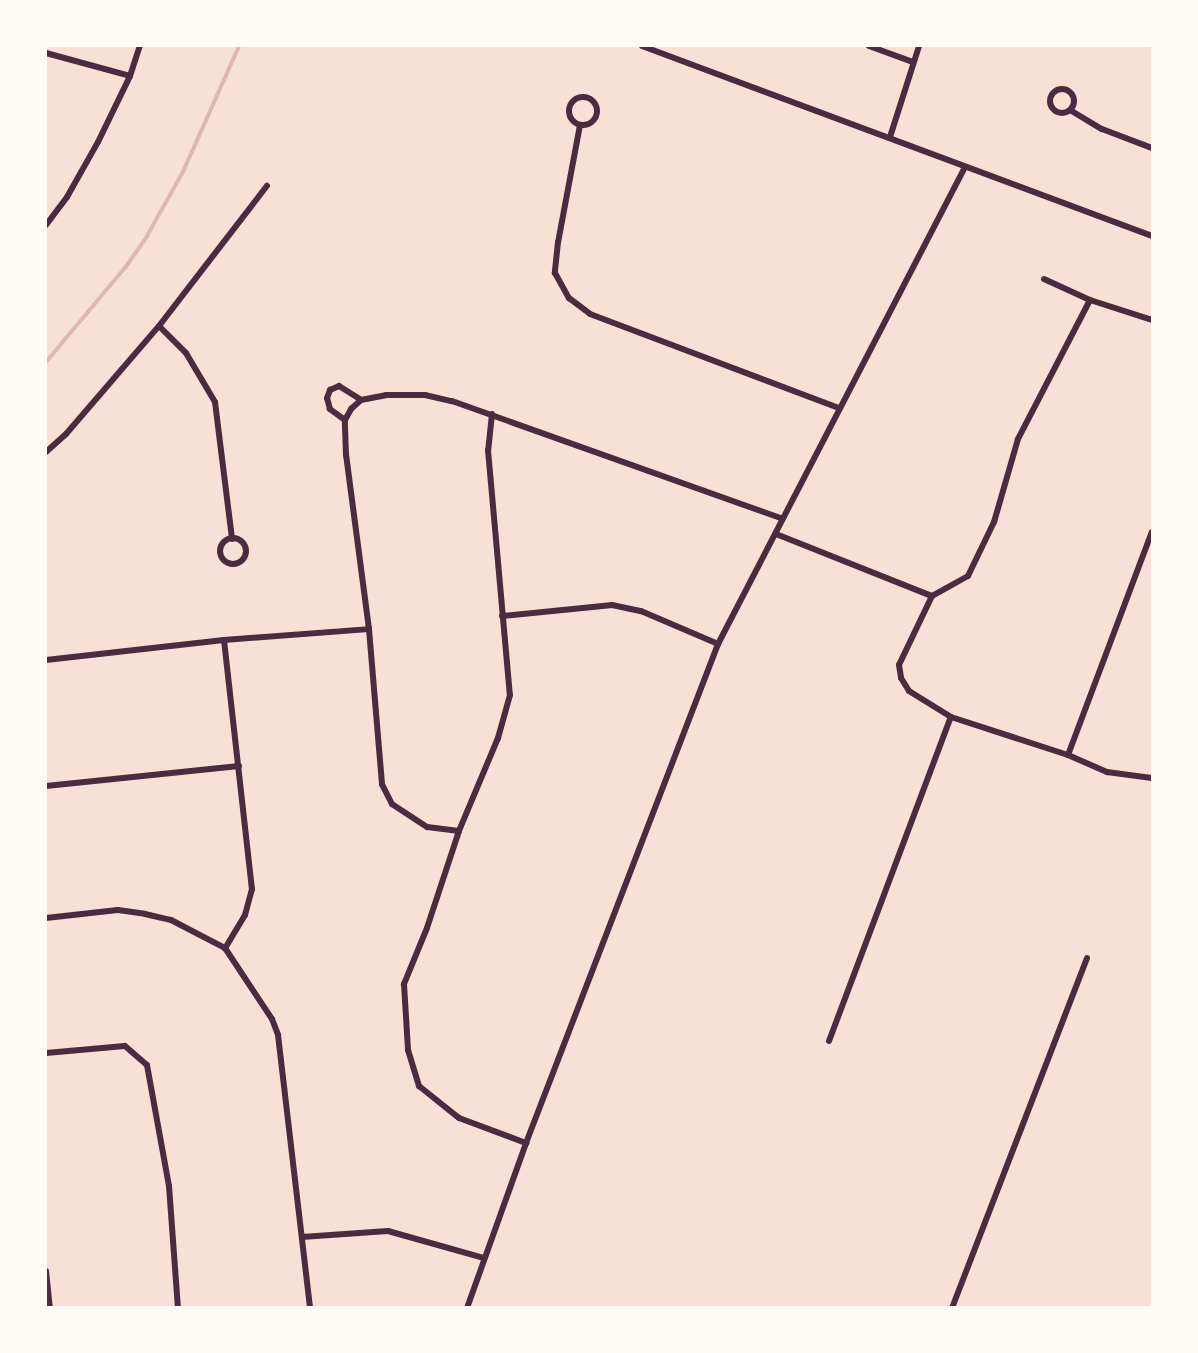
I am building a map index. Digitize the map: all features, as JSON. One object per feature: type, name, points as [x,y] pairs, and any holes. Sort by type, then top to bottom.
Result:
[{"type":"street","points":[[46,225],[98,142],[130,76],[140,46]]},
{"type":"street","points":[[642,46],[1153,236]]},
{"type":"street","points":[[869,46],[913,62]]},
{"type":"street","points":[[890,137],[919,46]]},
{"type":"street","points":[[46,53],[130,76]]},
{"type":"street","points":[[1063,89],[1070,92],[1074,99],[1070,110],[1063,113],[1055,111],[1049,100],[1053,93],[1063,89]]},
{"type":"street","points":[[584,97],[595,104],[597,113],[589,124],[580,125],[572,120],[569,112],[572,103],[584,97]]},
{"type":"street","points":[[1070,110],[1102,129],[1153,148]]},
{"type":"street","points":[[580,125],[558,242],[555,273],[569,298],[590,314],[839,408]]},
{"type":"street","points":[[467,1307],[526,1143],[718,645],[965,167]]},
{"type":"street","points":[[46,452],[65,435],[159,326],[267,186]]},
{"type":"street","points":[[1045,279],[1090,300],[1153,320]]},
{"type":"street","points":[[1090,300],[1018,439],[994,522],[968,576],[932,596],[899,665],[901,678],[909,691],[951,717],[1068,755],[1107,772],[1153,778]]},
{"type":"street","points":[[159,326],[186,353],[215,402],[232,538]]},
{"type":"street","points":[[345,420],[330,409],[327,398],[330,390],[339,386],[361,400]]},
{"type":"street","points":[[459,831],[427,827],[392,804],[386,794],[369,629],[346,455],[345,420],[351,409],[361,400],[425,395],[492,414],[783,519]]},
{"type":"street","points":[[492,414],[488,450],[510,695],[498,738],[459,831],[427,928],[404,984],[410,1063],[419,1086],[459,1118],[526,1143]]},
{"type":"street","points":[[1068,755],[1153,532]]},
{"type":"street","points":[[776,534],[932,596]]},
{"type":"street","points":[[232,538],[240,540],[246,551],[243,560],[232,564],[224,561],[220,554],[222,545],[232,538]]},
{"type":"street","points":[[502,616],[612,604],[641,611],[718,645]]},
{"type":"street","points":[[46,660],[224,640],[369,629]]},
{"type":"street","points":[[224,640],[252,889],[245,915],[225,948]]},
{"type":"street","points":[[829,1041],[951,717]]},
{"type":"street","points":[[46,786],[239,766]]},
{"type":"street","points":[[46,918],[118,910],[145,914],[171,920],[225,948],[271,1019],[278,1035],[310,1307]]},
{"type":"street","points":[[952,1307],[1087,958]]},
{"type":"street","points":[[46,1053],[125,1046],[147,1065],[169,1186],[178,1307]]},
{"type":"street","points":[[302,1237],[388,1231],[484,1258]]},
{"type":"street","points":[[46,1271],[50,1307]]},
{"type":"waterway","points":[[46,362],[125,268],[147,236],[183,172],[239,46]]}]
